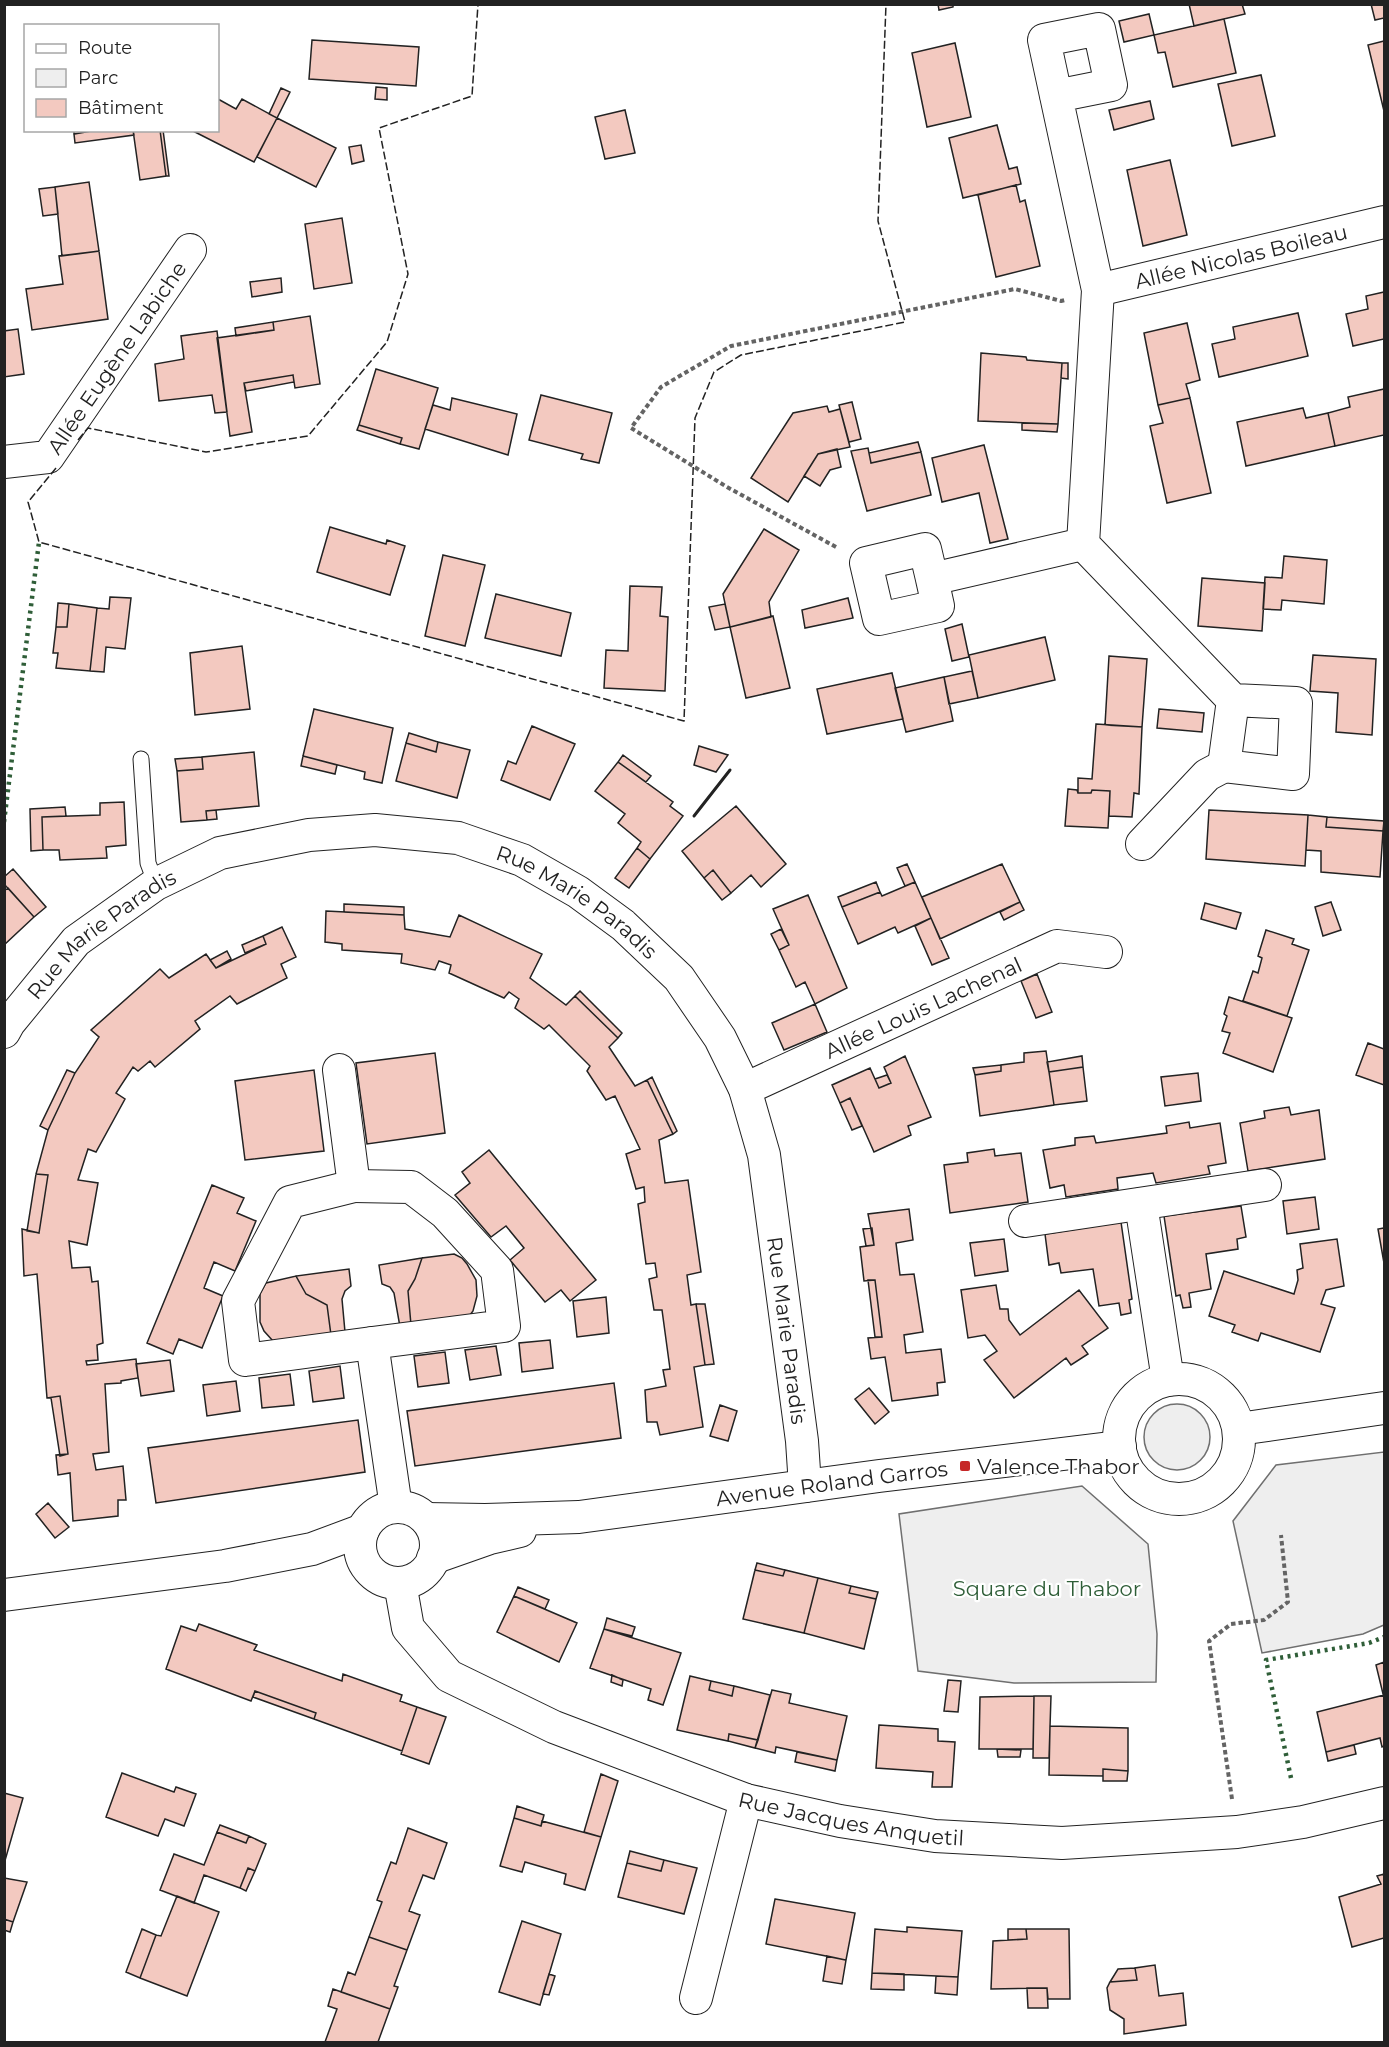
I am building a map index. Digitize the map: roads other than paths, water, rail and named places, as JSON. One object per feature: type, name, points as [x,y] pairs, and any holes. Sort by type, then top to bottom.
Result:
[{"type":"street","points":[[1056,96],[1098,290],[1083,544],[1233,700],[1296,703],[1293,774],[1224,766],[1207,775],[1142,844]]},
{"type":"street","name":"Allée Nicolas Boileau","points":[[1098,290],[1384,222]]},
{"type":"street","name":"Allée Eugène Labiche","points":[[4,462],[48,457],[190,250]]},
{"type":"street","points":[[932,579],[1083,544]]},
{"type":"street","points":[[925,549],[932,579],[938,606],[879,619],[866,563],[925,549]]},
{"type":"street","points":[[1224,766],[1233,700]]},
{"type":"street","name":"Rue Marie Paradis","points":[[4,1032],[76,941],[156,884],[220,853],[320,834],[375,830],[458,838],[522,860],[578,892],[623,925],[679,978],[720,1038],[745,1089],[764,1155],[802,1442],[805,1486]]},
{"type":"street","name":"Allée Louis Lachenal","points":[[745,1089],[1057,946],[1106,952]]},
{"type":"street","points":[[339,1070],[354,1186]]},
{"type":"street","points":[[1025,1221],[1264,1185]]},
{"type":"street","points":[[354,1186],[411,1187],[445,1213],[497,1270],[504,1326],[372,1344],[244,1360],[238,1301],[290,1202],[354,1186]]},
{"type":"street","points":[[1142,1204],[1168,1380]]},
{"type":"street","points":[[372,1344],[396,1507]]},
{"type":"street","points":[[1168,1380],[1188,1380],[1206,1385],[1221,1396],[1232,1412],[1239,1429],[1239,1447],[1235,1464],[1225,1479],[1212,1490],[1186,1500],[1169,1499],[1153,1494],[1137,1482],[1125,1466],[1120,1447],[1120,1431],[1131,1404],[1154,1385],[1168,1380]]},
{"type":"street","points":[[1239,1429],[1384,1408]]},
{"type":"street","name":"Avenue Roland Garros","points":[[426,1519],[485,1520],[579,1516],[1120,1447]]},
{"type":"street","points":[[407,1508],[426,1519],[435,1537],[436,1548],[424,1572],[409,1581],[400,1583],[379,1578],[364,1563],[360,1547],[363,1530],[376,1514],[385,1509],[407,1508]]},
{"type":"street","name":"Avenue Roland Garros","points":[[433,1558],[490,1538],[579,1516]]},
{"type":"street","points":[[4,1596],[225,1566],[312,1550],[363,1530]]},
{"type":"street","points":[[225,1566],[364,1563]]},
{"type":"street","name":"Rue Jacques Anquetil","points":[[400,1583],[408,1629],[449,1676],[554,1727],[746,1800],[840,1821],[935,1836],[1062,1843],[1237,1832],[1303,1822],[1384,1803]]},
{"type":"street","points":[[696,1998],[746,1800]]},
{"type":"lane","points":[[141,759],[148,862],[156,884]]},
{"type":"place","name":"Valence Thabor","points":[[965,1466]]},
{"type":"park label","name":"Square du Thabor","points":[[1047,1588]]}]
